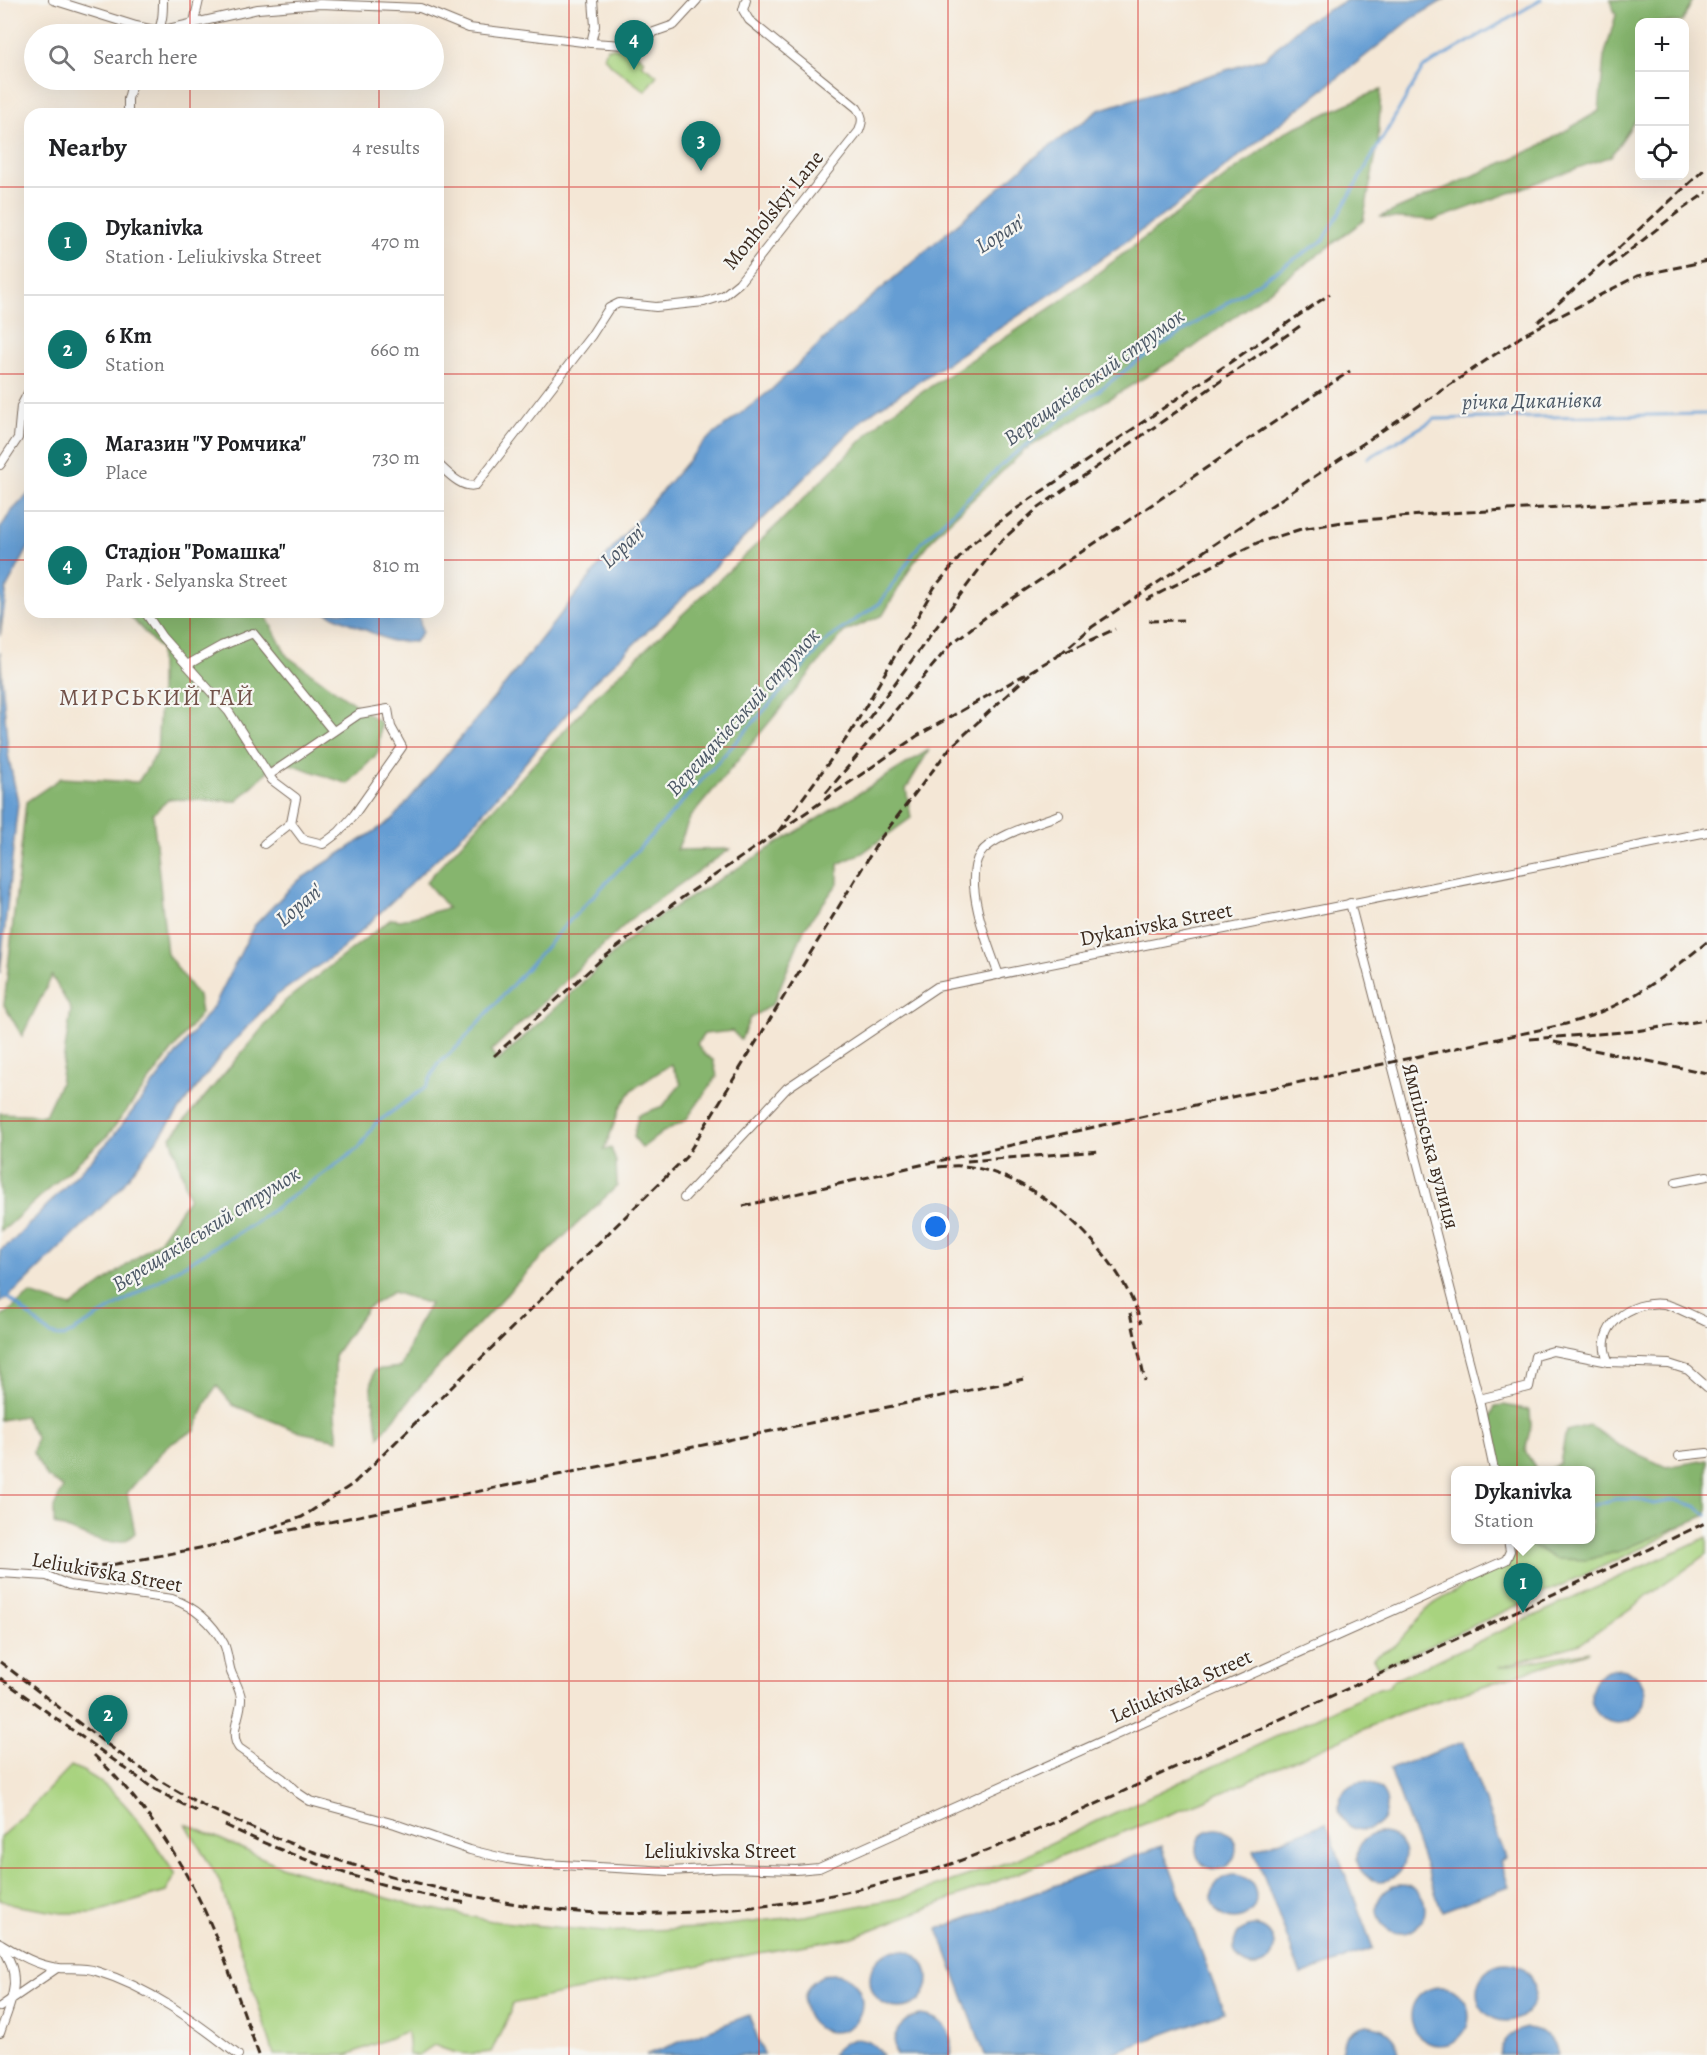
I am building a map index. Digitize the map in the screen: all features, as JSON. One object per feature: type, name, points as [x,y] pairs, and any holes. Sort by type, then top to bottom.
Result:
[{"type":"street","points":[[53,0],[120,24]]},
{"type":"street","points":[[159,24],[163,0]]},
{"type":"street","points":[[194,22],[199,0]]},
{"type":"street","points":[[591,43],[595,26],[593,0]]},
{"type":"street","points":[[187,24],[258,9],[320,4],[420,4],[469,28],[591,43],[643,46],[654,32],[674,26],[697,0]]},
{"type":"street","name":"Monholskyi Lane","points":[[444,469],[458,481],[470,487],[476,485],[591,336],[609,309],[619,303],[656,307],[704,302],[723,296],[739,283],[859,131],[862,116],[856,108],[748,20],[743,10],[746,0]]},
{"type":"street","points":[[128,108],[130,90]]},
{"type":"street","points":[[0,465],[18,438],[21,406],[24,400]]},
{"type":"street","points":[[21,406],[24,413]]},
{"type":"street","points":[[149,618],[162,637],[229,712],[272,780],[296,798],[291,823],[264,844]]},
{"type":"street","points":[[187,665],[221,646],[253,633],[333,731]]},
{"type":"street","points":[[269,775],[359,714],[388,709],[391,728],[402,747],[339,832],[323,844],[303,839],[291,823]]},
{"type":"street","points":[[999,975],[985,936],[975,891],[974,869],[981,853],[995,841],[1059,815]]},
{"type":"street","name":"Dykanivska Street","points":[[684,1198],[787,1088],[937,987],[1707,831]]},
{"type":"street","name":"Ямпільська вулиця","points":[[1350,903],[1479,1399],[1493,1466]]},
{"type":"street","points":[[1676,1182],[1707,1176]]},
{"type":"street","points":[[1609,1362],[1604,1352],[1605,1335],[1620,1316],[1634,1306],[1664,1304],[1707,1322]]},
{"type":"street","points":[[1479,1399],[1529,1387],[1534,1356],[1553,1351],[1609,1362],[1670,1364],[1688,1370],[1707,1387]]},
{"type":"street","points":[[1678,1456],[1707,1453]]},
{"type":"street","name":"Leliukivska Street","points":[[0,1573],[47,1576],[69,1585],[172,1599],[187,1604],[200,1613],[224,1644],[241,1698],[234,1734],[235,1742],[239,1748],[310,1800],[395,1824],[470,1850],[507,1859],[544,1864],[669,1871],[726,1868],[796,1870],[819,1868],[1506,1560],[1510,1551],[1509,1544]]},
{"type":"street","points":[[0,1944],[28,1960],[57,1968],[93,1970],[122,1980],[191,2019],[238,2055]]},
{"type":"street","points":[[0,1944],[12,1967],[14,1977],[13,1996],[0,2033]]},
{"type":"street","points":[[0,2007],[57,1968]]},
{"type":"green space","points":[[1610,0],[1693,0],[1684,18],[1635,18],[1635,121],[1611,156],[1435,220],[1380,217],[1536,148],[1599,111],[1604,57],[1616,15]]},
{"type":"green space","points":[[628,47],[644,60],[641,64],[657,75],[645,91],[612,66],[604,57],[607,48],[620,48],[625,51]]},
{"type":"green space","points":[[1381,89],[1378,144],[1363,221],[1190,350],[1026,449],[939,531],[912,565],[883,615],[844,632],[690,818],[677,850],[730,849],[632,918],[491,1051],[498,1061],[642,927],[929,750],[906,789],[911,818],[862,853],[838,864],[838,883],[804,929],[773,1004],[750,1018],[741,1040],[732,1031],[704,1034],[697,1044],[705,1055],[713,1060],[717,1076],[686,1120],[663,1132],[642,1148],[634,1137],[638,1115],[663,1106],[681,1084],[671,1064],[633,1089],[621,1106],[604,1150],[611,1148],[616,1162],[617,1186],[536,1263],[424,1382],[379,1437],[371,1388],[374,1370],[401,1367],[416,1328],[430,1304],[393,1292],[367,1308],[335,1354],[335,1415],[338,1440],[300,1432],[233,1405],[217,1386],[206,1403],[195,1430],[167,1446],[127,1493],[135,1533],[128,1539],[115,1542],[106,1541],[54,1524],[54,1508],[63,1487],[47,1477],[33,1453],[36,1437],[24,1416],[0,1420],[0,1318],[30,1294],[71,1307],[159,1241],[189,1198],[171,1137],[285,1001],[391,919],[401,920],[448,908],[426,882],[596,696],[775,527],[887,415],[1055,305],[1287,131]]},
{"type":"green space","points":[[132,618],[267,618],[287,656],[381,723],[378,753],[348,784],[279,760],[237,801],[169,799],[153,814],[167,954],[198,996],[201,1013],[108,1135],[0,1231],[0,1113],[45,1115],[60,1083],[71,1010],[52,976],[22,1036],[4,1005],[26,802],[61,778],[138,782],[157,753],[160,649]]},
{"type":"green space","points":[[1504,1405],[1530,1410],[1531,1426],[1525,1451],[1534,1466],[1500,1466],[1490,1419],[1495,1406]]},
{"type":"green space","points":[[1590,1425],[1618,1445],[1666,1467],[1707,1460],[1707,1515],[1620,1551],[1587,1560],[1555,1559],[1525,1544],[1595,1544],[1595,1466],[1555,1466],[1560,1463],[1566,1431]]},
{"type":"green space","points":[[1694,1518],[1649,1545],[1403,1658],[1378,1667],[1373,1658],[1396,1645],[1430,1606],[1513,1557],[1516,1544],[1574,1547],[1595,1544],[1595,1542]]},
{"type":"green space","points":[[1707,1537],[1707,1554],[1580,1644],[1499,1667],[1590,1651],[1400,1713],[1201,1802],[853,1937],[753,1954],[511,2004],[511,2012],[491,2052],[461,2053],[434,2045],[419,2055],[409,2055],[407,2031],[347,2055],[274,2055],[219,1880],[186,1824],[283,1867],[404,1903],[492,1921],[604,1932],[700,1928],[805,1916],[905,1897],[1017,1859],[1379,1688],[1389,1686],[1394,1680]]},
{"type":"green space","points":[[71,1766],[104,1785],[143,1827],[176,1874],[166,1892],[93,1913],[62,1913],[13,1905],[0,1900],[0,1837]]},
{"type":"water","name":"Lopan'","points":[[1347,0],[1444,0],[1413,18],[1180,203],[1062,287],[865,417],[713,569],[594,682],[473,824],[342,949],[276,996],[222,1054],[118,1191],[20,1287],[0,1303],[0,1250],[12,1242],[111,1139],[215,1004],[254,926],[296,882],[392,820],[503,687],[613,548],[704,442],[771,390],[838,326],[1034,158],[1099,110],[1265,58],[1305,22]]},
{"type":"water","points":[[24,498],[24,556],[7,587],[0,636],[0,529],[10,513]]},
{"type":"water","points":[[338,618],[419,618],[422,632],[415,642],[391,641]]},
{"type":"water","points":[[0,652],[8,754],[18,802],[0,973]]},
{"type":"water","points":[[1618,1669],[1628,1671],[1637,1677],[1643,1686],[1645,1696],[1643,1706],[1637,1715],[1628,1721],[1618,1723],[1608,1721],[1599,1715],[1593,1706],[1591,1696],[1593,1686],[1599,1677],[1608,1671]]},
{"type":"water","points":[[1463,1742],[1506,1858],[1500,1861],[1509,1886],[1442,1911],[1390,1769]]},
{"type":"water","points":[[1363,1782],[1380,1789],[1387,1806],[1380,1823],[1363,1830],[1346,1823],[1339,1806],[1346,1789]]},
{"type":"water","points":[[1326,1823],[1373,1948],[1301,1975],[1254,1850]]},
{"type":"water","points":[[1216,1829],[1230,1835],[1236,1849],[1230,1863],[1216,1869],[1202,1863],[1196,1849],[1202,1835]]},
{"type":"water","points":[[1381,1833],[1398,1840],[1405,1857],[1398,1874],[1381,1881],[1364,1874],[1357,1857],[1364,1840]]},
{"type":"water","points":[[1162,1846],[1224,2012],[1107,2055],[985,2055],[938,1929]]},
{"type":"water","points":[[1234,1875],[1249,1882],[1256,1897],[1249,1912],[1234,1919],[1219,1912],[1212,1897],[1219,1882]]},
{"type":"water","points":[[1401,1885],[1418,1892],[1425,1909],[1418,1926],[1401,1933],[1384,1926],[1377,1909],[1384,1892]]},
{"type":"water","points":[[1254,1926],[1268,1932],[1274,1946],[1268,1960],[1254,1966],[1240,1960],[1234,1946],[1240,1932]]},
{"type":"water","points":[[899,1950],[910,1952],[920,1958],[926,1968],[928,1979],[926,1990],[920,2000],[910,2006],[899,2008],[888,2006],[878,2000],[872,1990],[870,1979],[872,1968],[878,1958],[888,1952]]},
{"type":"water","points":[[1506,1963],[1517,1965],[1530,1976],[1535,1992],[1533,2003],[1522,2016],[1506,2021],[1495,2019],[1482,2008],[1477,1992],[1479,1981],[1490,1968]]},
{"type":"water","points":[[833,1974],[844,1976],[854,1982],[860,1992],[862,2003],[860,2014],[854,2024],[844,2030],[833,2032],[822,2030],[812,2024],[806,2014],[804,2003],[806,1992],[812,1982],[822,1976]]},
{"type":"water","points":[[1440,1987],[1451,1989],[1464,2000],[1469,2016],[1467,2027],[1456,2040],[1440,2045],[1429,2043],[1416,2032],[1411,2016],[1413,2005],[1424,1992]]},
{"type":"water","points":[[749,2015],[764,2055],[646,2055]]},
{"type":"water","points":[[920,2015],[935,2019],[946,2027],[951,2039],[950,2055],[896,2055],[894,2041],[898,2029],[913,2017]]},
{"type":"water","points":[[1367,2025],[1385,2030],[1396,2043],[1399,2055],[1341,2055],[1348,2035]]},
{"type":"water","points":[[1526,2028],[1551,2039],[1557,2055],[1499,2055],[1508,2038]]},
{"type":"water","points":[[855,2039],[871,2043],[883,2055],[832,2055],[842,2045]]},
{"type":"waterway","name":"Верещаківський струмок","points":[[0,1290],[50,1334],[64,1337],[253,1224],[359,1148],[375,1124],[426,1087],[438,1064],[459,1045],[561,930],[667,819],[828,639],[880,603],[920,544],[1008,459],[1139,360],[1324,240],[1423,68],[1541,0]]},
{"type":"waterway","name":"річка Диканівка","points":[[1368,458],[1435,419],[1707,414]]},
{"type":"waterway","points":[[1595,1505],[1615,1499],[1637,1499],[1654,1504],[1675,1500],[1695,1506],[1707,1515]]},
{"type":"railway","points":[[1538,322],[1707,167]]},
{"type":"railway","points":[[1609,267],[1707,192]]},
{"type":"railway","points":[[1059,655],[1092,627],[1525,334],[1637,276],[1707,261]]},
{"type":"railway","points":[[778,832],[851,732],[934,588],[971,544],[1016,509],[1330,294]]},
{"type":"railway","points":[[861,729],[998,544],[1039,507],[1300,326]]},
{"type":"railway","points":[[826,793],[951,644],[991,613],[1350,371]]},
{"type":"railway","points":[[1146,600],[1257,543],[1301,529],[1343,522],[1432,514],[1707,499]]},
{"type":"railway","points":[[1149,621],[1183,620]]},
{"type":"railway","points":[[494,1056],[603,958],[673,904],[917,736],[1059,655],[1115,629]]},
{"type":"railway","points":[[33,1566],[76,1568],[116,1564],[226,1543],[302,1517],[353,1484],[686,1157],[880,839],[950,748],[1036,668]]},
{"type":"railway","points":[[743,1206],[1566,1024],[1625,1001],[1658,980],[1707,942]]},
{"type":"railway","points":[[1530,1039],[1636,1031],[1707,1020]]},
{"type":"railway","points":[[1554,1042],[1707,1073]]},
{"type":"railway","points":[[967,1161],[1100,1151]]},
{"type":"railway","points":[[938,1167],[967,1166],[998,1174],[1051,1203],[1097,1246],[1116,1271],[1131,1297],[1141,1323]]},
{"type":"railway","points":[[1130,1313],[1145,1381]]},
{"type":"railway","points":[[276,1533],[1024,1379]]},
{"type":"railway","points":[[0,1662],[103,1741],[184,1795],[243,1824],[334,1859],[459,1893],[548,1909],[618,1913],[736,1909],[853,1891],[932,1871],[983,1852],[1095,1804],[1707,1522]]},
{"type":"railway","points":[[0,1678],[154,1789],[196,1811]]},
{"type":"railway","points":[[94,1755],[146,1813],[188,1878],[218,1941],[259,2055]]},
{"type":"railway","points":[[225,1825],[283,1851],[343,1873],[405,1890],[467,1903]]},
{"type":"place","name":"Стадіон \"Ромашка\"","points":[[634,70]]},
{"type":"place","name":"Магазин \"У Ромчика\"","points":[[701,171]]},
{"type":"place","name":"Dykanіvka","points":[[1523,1613]]},
{"type":"place","name":"6 Km","points":[[108,1745]]},
{"type":"district","name":"МИРСЬКИЙ ГАЙ","points":[[157,697]]}]
